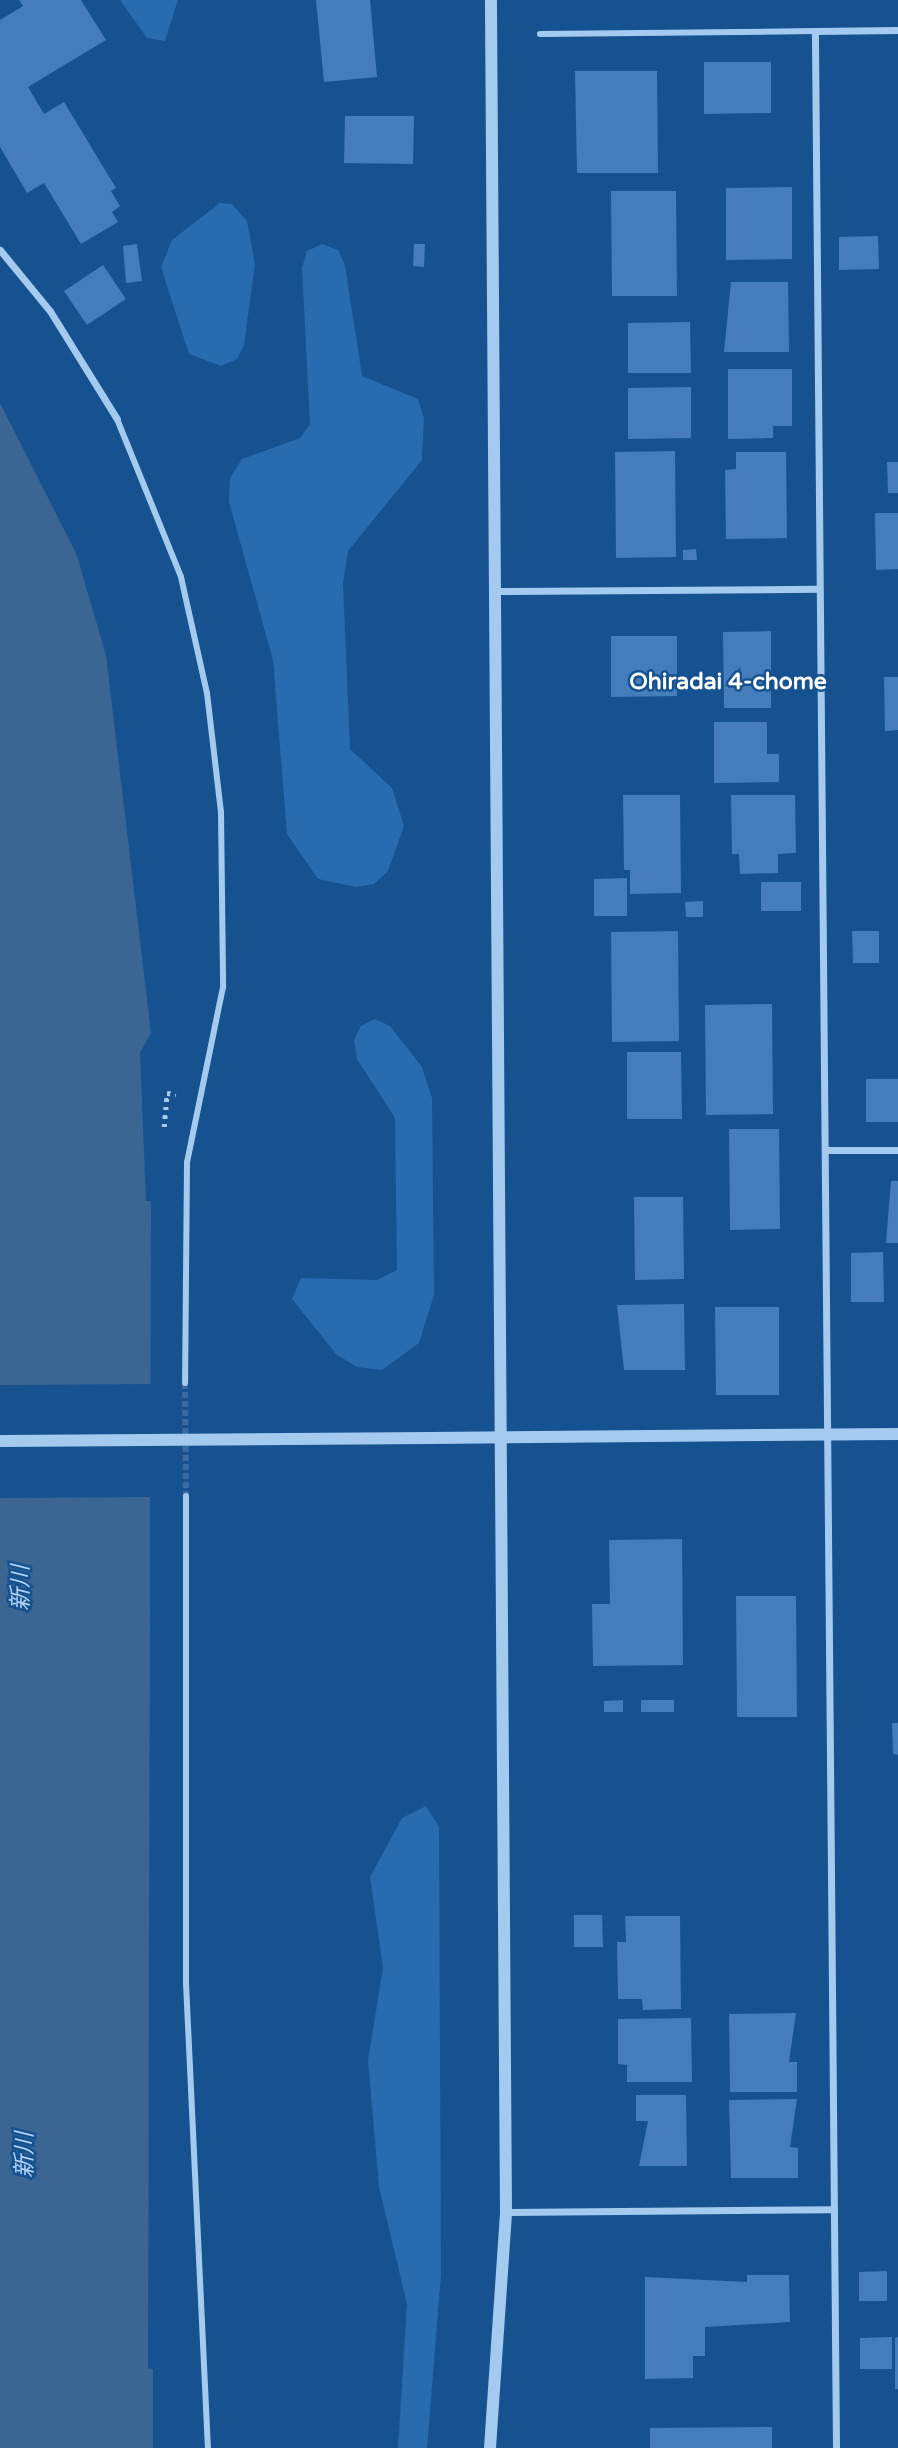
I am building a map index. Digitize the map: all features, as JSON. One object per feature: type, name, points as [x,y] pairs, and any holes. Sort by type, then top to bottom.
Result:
[{"type":"street","points":[[491,0],[506,2212],[491,2448]]},
{"type":"street","points":[[540,34],[898,30]]},
{"type":"street","points":[[815,31],[836,2448]]},
{"type":"street","points":[[0,250],[50,312],[117,419],[162,521],[184,589],[207,693],[221,812],[223,987],[187,1162],[185,1383]]},
{"type":"street","points":[[493,591],[819,589]]},
{"type":"street","points":[[825,1150],[898,1150]]},
{"type":"street","points":[[0,1441],[898,1434]]},
{"type":"street","points":[[186,1496],[186,1983],[208,2448]]},
{"type":"street","points":[[506,2212],[834,2209]]},
{"type":"shaded area","points":[[120,0],[178,0],[165,41],[147,38]]},
{"type":"shaded area","points":[[220,203],[232,204],[247,221],[255,264],[244,345],[237,359],[221,366],[189,354],[161,267],[172,240]]},
{"type":"shaded area","points":[[322,244],[338,250],[345,265],[362,376],[418,399],[424,418],[422,460],[348,551],[343,584],[350,749],[392,788],[404,826],[388,871],[374,884],[356,887],[318,879],[287,834],[273,660],[229,502],[230,478],[242,459],[300,438],[310,424],[302,268],[307,251]]},
{"type":"shaded area","points":[[375,1019],[390,1026],[422,1067],[432,1098],[434,1295],[419,1343],[382,1370],[357,1367],[336,1354],[292,1299],[301,1278],[377,1280],[397,1270],[395,1118],[357,1059],[354,1040],[361,1026]]},
{"type":"shaded area","points":[[426,1806],[439,1827],[441,2275],[427,2448],[398,2448],[407,2304],[379,2187],[368,2060],[383,1968],[370,1877],[402,1818]]},
{"type":"water","name":"新川","points":[[0,403],[76,553],[106,655],[151,1033],[140,1053],[146,1201],[151,1201],[148,2368],[153,2369],[153,2448],[0,2448]]},
{"type":"pier","points":[[155,1384],[155,1497],[0,1498],[0,1385]]},
{"type":"building","points":[[19,0],[81,0],[106,40],[28,87],[44,114],[64,102],[116,188],[111,191],[120,206],[112,212],[118,222],[81,244],[44,183],[27,193],[0,147],[0,20],[23,6]]},
{"type":"building","points":[[316,0],[370,0],[377,77],[324,82]]},
{"type":"building","points":[[704,62],[771,62],[771,113],[704,114]]},
{"type":"building","points":[[575,71],[657,71],[658,173],[577,173]]},
{"type":"building","points":[[345,116],[414,116],[413,164],[344,163]]},
{"type":"building","points":[[792,187],[792,259],[726,260],[726,188]]},
{"type":"building","points":[[611,191],[676,191],[677,296],[612,296]]},
{"type":"building","points":[[878,236],[879,269],[839,270],[839,237]]},
{"type":"building","points":[[137,244],[142,281],[126,283],[123,246]]},
{"type":"building","points":[[414,244],[425,244],[424,267],[413,266]]},
{"type":"building","points":[[103,265],[126,299],[87,325],[64,291]]},
{"type":"building","points":[[731,282],[788,282],[789,352],[724,352]]},
{"type":"building","points":[[690,322],[691,373],[628,373],[628,323]]},
{"type":"building","points":[[728,369],[792,369],[792,426],[773,426],[773,438],[728,439]]},
{"type":"building","points":[[691,387],[691,438],[628,439],[628,388]]},
{"type":"building","points":[[675,451],[676,557],[616,558],[615,452]]},
{"type":"building","points":[[736,452],[786,452],[787,538],[726,539],[725,470],[736,469]]},
{"type":"building","points":[[887,462],[898,462],[898,493],[888,493]]},
{"type":"building","points":[[875,513],[898,513],[898,569],[876,570]]},
{"type":"building","points":[[696,549],[697,560],[683,560],[683,550]]},
{"type":"building","points":[[771,631],[771,708],[724,708],[723,632]]},
{"type":"building","points":[[611,636],[677,636],[677,696],[611,697]]},
{"type":"building","points":[[884,677],[898,677],[898,730],[885,731]]},
{"type":"building","points":[[714,722],[767,722],[767,754],[779,754],[779,782],[714,783]]},
{"type":"building","points":[[623,795],[680,795],[681,893],[630,894],[630,870],[624,870]]},
{"type":"building","points":[[731,795],[795,795],[796,853],[778,854],[778,873],[740,874],[739,854],[732,854]]},
{"type":"building","points":[[627,878],[627,916],[594,916],[594,879]]},
{"type":"building","points":[[761,882],[801,882],[801,911],[761,911]]},
{"type":"building","points":[[703,901],[703,917],[686,917],[685,902]]},
{"type":"building","points":[[678,931],[679,1041],[612,1042],[611,932]]},
{"type":"building","points":[[852,931],[879,931],[879,963],[853,963]]},
{"type":"building","points":[[772,1004],[773,1114],[706,1115],[705,1005]]},
{"type":"building","points":[[627,1052],[681,1052],[682,1119],[627,1119]]},
{"type":"building","points":[[866,1079],[898,1079],[898,1122],[866,1122]]},
{"type":"building","points":[[729,1129],[779,1129],[780,1229],[730,1230]]},
{"type":"building","points":[[891,1181],[898,1181],[898,1243],[886,1243]]},
{"type":"building","points":[[634,1197],[683,1197],[684,1279],[635,1280]]},
{"type":"building","points":[[883,1252],[884,1302],[851,1302],[851,1253]]},
{"type":"building","points":[[684,1304],[685,1370],[624,1370],[617,1305]]},
{"type":"building","points":[[715,1307],[779,1307],[779,1395],[716,1395]]},
{"type":"building","points":[[682,1539],[683,1665],[593,1666],[592,1604],[610,1604],[609,1540]]},
{"type":"building","points":[[736,1596],[796,1596],[797,1717],[737,1717]]},
{"type":"building","points":[[623,1700],[623,1712],[604,1712],[604,1701]]},
{"type":"building","points":[[641,1700],[674,1700],[674,1712],[641,1712]]},
{"type":"building","points":[[892,1723],[898,1723],[898,1755],[893,1754]]},
{"type":"building","points":[[574,1915],[602,1915],[603,1947],[574,1947]]},
{"type":"building","points":[[625,1916],[680,1916],[681,2009],[643,2010],[642,1999],[618,1999],[617,1942],[626,1942]]},
{"type":"building","points":[[796,2013],[789,2062],[797,2062],[797,2092],[730,2092],[729,2014]]},
{"type":"building","points":[[691,2018],[692,2082],[627,2082],[627,2065],[618,2064],[618,2019]]},
{"type":"building","points":[[636,2095],[686,2095],[687,2166],[639,2166],[648,2121],[636,2121]]},
{"type":"building","points":[[797,2099],[790,2147],[798,2148],[798,2178],[731,2178],[729,2100]]},
{"type":"building","points":[[887,2271],[887,2301],[859,2301],[859,2272]]},
{"type":"building","points":[[747,2275],[789,2275],[790,2322],[705,2327],[705,2356],[693,2356],[693,2378],[645,2379],[645,2277],[747,2282]]},
{"type":"building","points":[[892,2337],[892,2369],[860,2369],[860,2338]]},
{"type":"building","points":[[898,2337],[898,2389],[895,2389],[895,2338]]},
{"type":"building","points":[[772,2427],[772,2448],[650,2448],[650,2428]]},
{"type":"tunnel","points":[[185,1383],[186,1496]]},
{"type":"district","name":"Ohiradai 4-chome","points":[[728,682]]}]
